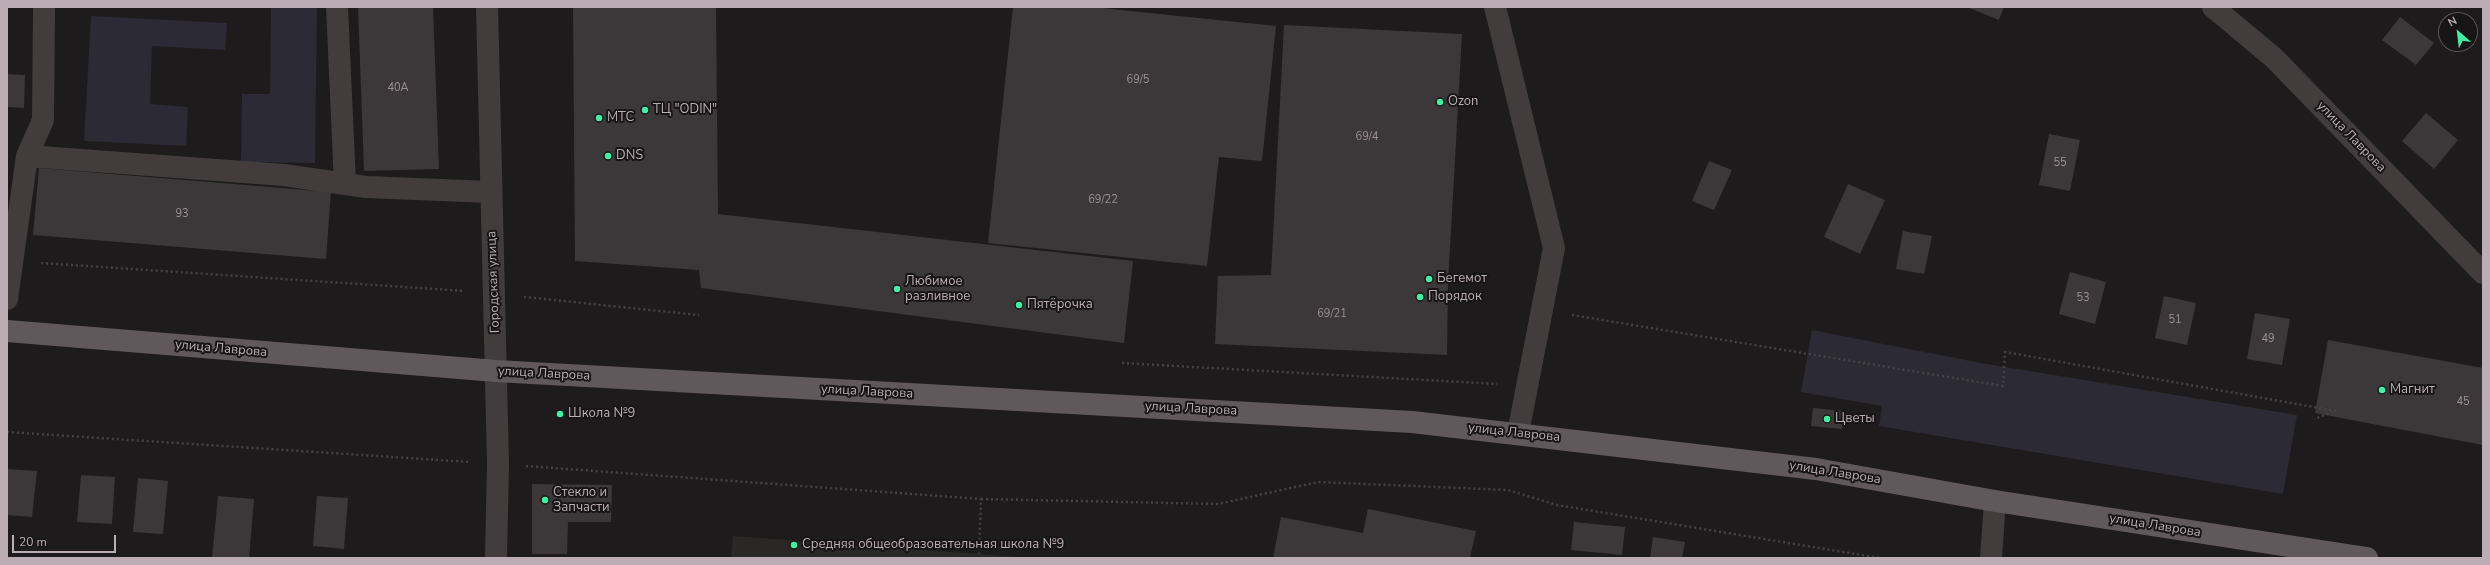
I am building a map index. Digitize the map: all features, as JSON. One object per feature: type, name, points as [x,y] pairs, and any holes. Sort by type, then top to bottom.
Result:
[{"type":"main road","name":"улица Лаврова","points":[[7,331],[496,371],[1412,422],[1518,433],[1816,469],[1995,501],[2367,558]]},
{"type":"street","points":[[7,299],[27,156],[43,120],[44,7]]},
{"type":"street","points":[[337,7],[345,184]]},
{"type":"street","name":"Городская улица","points":[[486,7],[496,371],[496,558]]},
{"type":"street","points":[[1495,7],[1554,248],[1518,433]]},
{"type":"street","name":"улица Лаврова","points":[[2213,7],[2274,58],[2483,273]]},
{"type":"street","points":[[27,156],[284,175],[366,187],[491,192]]},
{"type":"street","points":[[1991,558],[1995,501]]},
{"type":"path","points":[[13,261],[494,293],[699,316]]},
{"type":"path","points":[[1567,315],[2003,386],[2005,352],[2336,411],[2314,419]]},
{"type":"path","points":[[1122,363],[1504,384]]},
{"type":"path","points":[[982,499],[1218,504],[1318,482],[1508,490],[1557,505],[1880,558]]},
{"type":"shaded area","points":[[271,7],[317,7],[315,163],[241,162],[242,94],[270,94]]},
{"type":"shaded area","points":[[91,16],[227,23],[225,50],[152,46],[150,104],[188,107],[186,146],[84,141]]},
{"type":"shaded area","points":[[1812,330],[1981,363],[2297,415],[2283,494],[1879,426],[1882,406],[1801,392]]},
{"type":"shaded area","name":"Средняя общеобразовательная школа №9","points":[[733,536],[979,554],[1032,558],[731,558]]},
{"type":"building","points":[[358,7],[433,7],[439,169],[364,171]]},
{"type":"building","name":"ТЦ \"ODIN\"","points":[[573,7],[716,7],[718,214],[1133,261],[1124,343],[701,288],[699,270],[575,261]]},
{"type":"building","points":[[1013,7],[1092,7],[1276,26],[1262,161],[1219,157],[1207,266],[988,243]]},
{"type":"building","points":[[1967,7],[2004,7],[1999,20]]},
{"type":"building","points":[[2400,17],[2434,43],[2416,65],[2382,40]]},
{"type":"building","points":[[1284,25],[1462,34],[1448,284],[1447,355],[1215,344],[1218,276],[1271,275]]},
{"type":"building","points":[[7,74],[25,75],[24,108],[7,107]]},
{"type":"building","points":[[2426,113],[2458,140],[2434,169],[2402,141]]},
{"type":"building","points":[[2049,134],[2080,140],[2070,191],[2039,185]]},
{"type":"building","points":[[1709,161],[1732,170],[1714,210],[1692,201]]},
{"type":"building","points":[[39,168],[331,192],[326,259],[33,235]]},
{"type":"building","points":[[1848,184],[1885,200],[1860,254],[1824,237]]},
{"type":"building","points":[[1903,231],[1932,236],[1924,274],[1896,269]]},
{"type":"building","points":[[2070,272],[2106,282],[2095,324],[2059,314]]},
{"type":"building","points":[[2164,296],[2196,303],[2187,345],[2155,338]]},
{"type":"building","points":[[2255,313],[2290,319],[2282,365],[2247,359]]},
{"type":"building","points":[[2328,340],[2483,368],[2483,445],[2315,413]]},
{"type":"building","name":"Цветы","points":[[1813,408],[1844,411],[1842,429],[1811,426]]},
{"type":"building","points":[[7,469],[37,471],[32,517],[7,515]]},
{"type":"building","points":[[81,475],[115,477],[112,524],[77,522]]},
{"type":"building","points":[[138,478],[168,481],[163,534],[133,532]]},
{"type":"building","points":[[532,484],[612,485],[611,522],[568,522],[567,554],[532,554]]},
{"type":"building","points":[[218,496],[254,499],[249,558],[212,558]]},
{"type":"building","points":[[317,496],[348,498],[344,549],[313,546]]},
{"type":"building","points":[[1368,509],[1476,531],[1470,558],[1273,558],[1281,517],[1363,533]]},
{"type":"building","points":[[1574,522],[1625,527],[1622,555],[1571,550]]},
{"type":"building","points":[[1653,537],[1685,542],[1682,558],[1650,558]]},
{"type":"place","name":"Ozon","points":[[1440,102]]},
{"type":"place","name":"ТЦ \"ODIN\"","points":[[645,110]]},
{"type":"place","name":"МТС","points":[[599,118]]},
{"type":"place","name":"DNS","points":[[608,156]]},
{"type":"place","name":"Бегемот","points":[[1429,279]]},
{"type":"place","name":"Любимое разливное","points":[[897,289]]},
{"type":"place","name":"Порядок","points":[[1420,297]]},
{"type":"place","name":"Пятёрочка","points":[[1019,305]]},
{"type":"place","name":"Магнит","points":[[2382,390]]},
{"type":"place","name":"Школа №9","points":[[560,414]]},
{"type":"place","name":"Цветы","points":[[1827,419]]},
{"type":"place","name":"Стекло и Запчасти","points":[[545,500]]},
{"type":"place","name":"Средняя общеобразовательная школа №9","points":[[794,545]]}]
